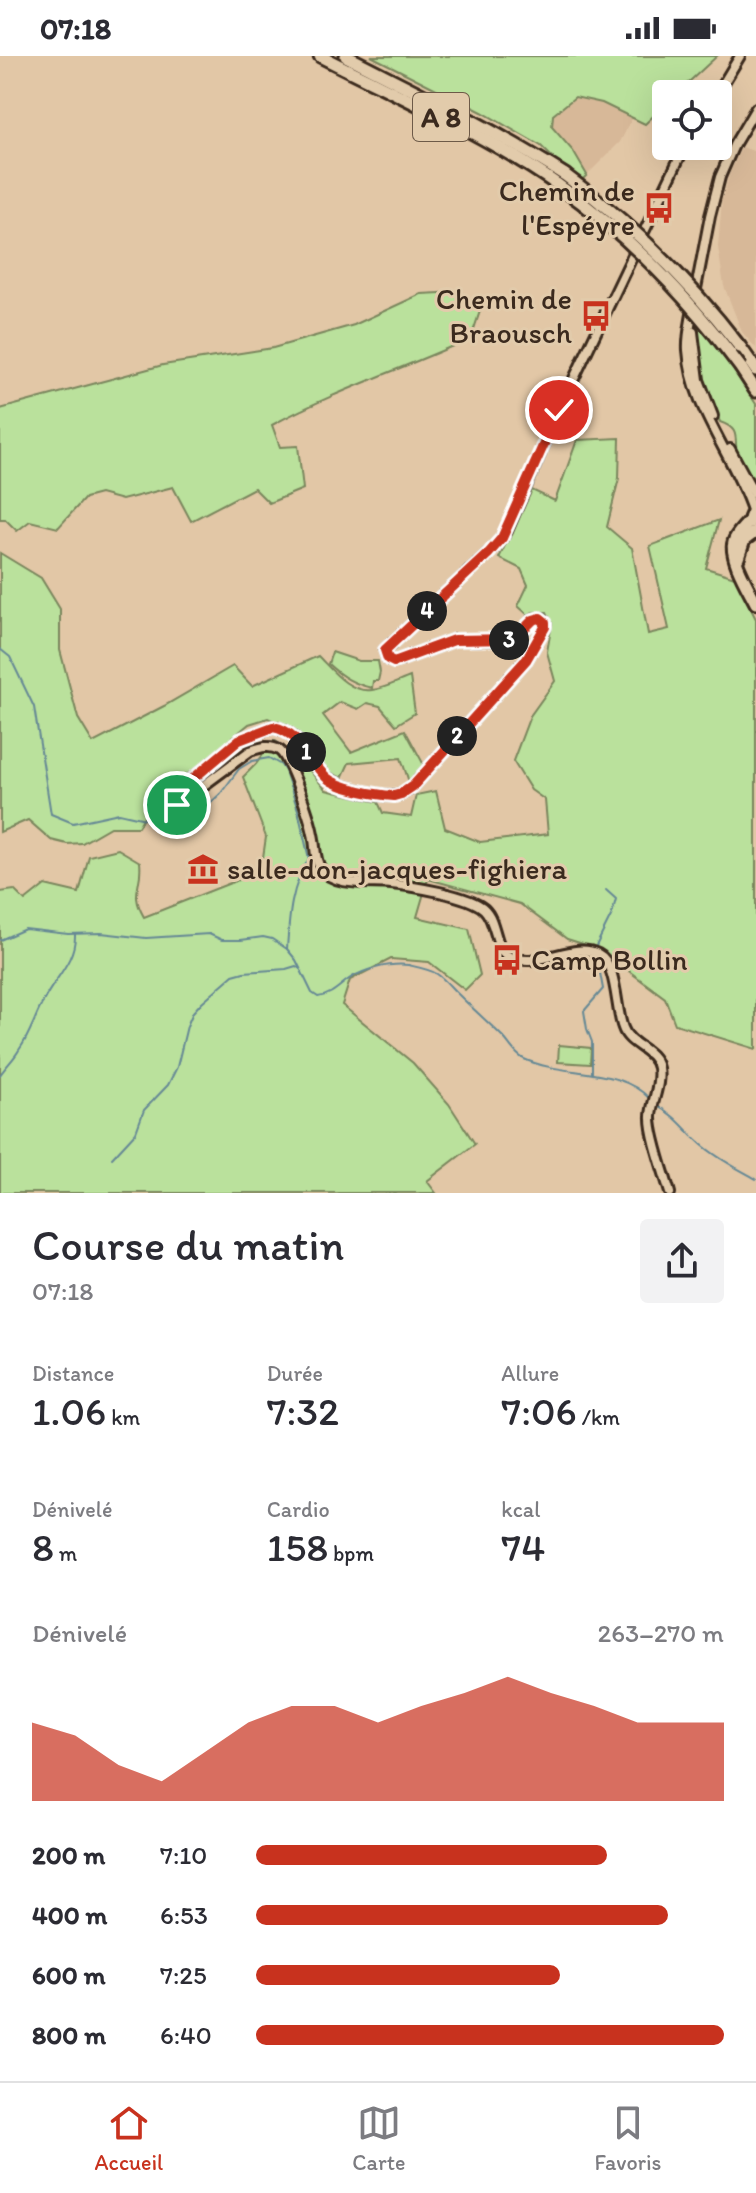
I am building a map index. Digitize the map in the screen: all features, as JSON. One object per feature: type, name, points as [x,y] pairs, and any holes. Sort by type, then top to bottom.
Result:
[{"type":"highway","name":"A 8","points":[[320,56],[562,180],[662,273],[696,311],[756,391]]},
{"type":"highway","name":"A 8","points":[[346,56],[490,130],[608,208],[698,295],[756,370]]},
{"type":"highway","points":[[754,520],[742,544],[738,566],[756,603]]},
{"type":"main road","points":[[725,80],[740,56]]},
{"type":"main road","points":[[754,520],[697,393],[688,350],[696,286],[720,177],[756,108]]},
{"type":"main road","points":[[670,1193],[651,1121],[659,1075],[656,1061],[625,1032],[610,968],[604,959],[594,953],[578,952],[531,961],[517,960],[503,953],[488,914],[477,904],[435,891],[332,878],[319,865],[305,805],[285,756],[273,747],[250,751],[177,805],[169,807],[165,802],[169,795],[182,788],[239,740],[273,727],[291,734],[326,777],[338,784],[385,796],[401,794],[413,786],[526,660],[545,627],[543,619],[533,620],[518,636],[509,640],[454,640],[394,662],[388,659],[385,650],[496,546],[507,531],[559,410],[678,160]]},
{"type":"main road","points":[[691,322],[697,369],[707,402],[756,497]]},
{"type":"shaded area","points":[[575,97],[602,103],[633,117],[620,142],[587,175],[573,151],[552,127],[553,115]]},
{"type":"shaded area","points":[[742,147],[756,152],[756,348],[742,332],[724,286],[718,247],[722,200]]},
{"type":"green space","points":[[371,56],[717,56],[691,80],[652,80],[652,117],[645,124],[602,103],[575,97],[553,115],[552,127],[573,151],[587,175],[583,179],[556,161],[541,146],[482,112]]},
{"type":"green space","points":[[460,292],[481,308],[471,338],[320,401],[272,425],[280,447],[298,446],[303,489],[269,503],[254,488],[191,521],[173,487],[122,500],[100,494],[85,498],[58,528],[30,521],[17,531],[5,519],[0,519],[0,409],[163,365],[273,348],[354,325],[421,294]]},
{"type":"green space","points":[[699,324],[756,404],[756,490],[738,458],[734,431],[720,422],[710,398],[701,363]]},
{"type":"green space","points":[[620,438],[619,478],[607,527],[632,548],[648,634],[669,629],[650,546],[719,520],[706,568],[735,577],[756,619],[756,1049],[675,1024],[665,998],[599,949],[567,939],[520,904],[428,879],[417,917],[469,929],[480,975],[465,990],[429,962],[391,959],[350,980],[342,1005],[413,1063],[449,1104],[475,1144],[427,1181],[436,1193],[0,1193],[0,892],[14,890],[25,901],[45,885],[79,893],[89,856],[118,849],[140,862],[137,901],[144,917],[261,871],[266,837],[243,777],[274,740],[298,756],[326,790],[378,802],[383,813],[411,817],[416,795],[436,791],[445,828],[480,842],[548,834],[545,800],[531,790],[513,761],[530,716],[555,681],[547,652],[552,623],[547,612],[528,615],[518,606],[528,585],[521,569],[499,558],[532,490],[555,501],[577,440]]},
{"type":"green space","points":[[0,553],[41,578],[60,609],[60,650],[78,718],[93,743],[233,666],[252,686],[318,656],[348,684],[364,690],[381,688],[410,677],[415,713],[396,725],[380,706],[367,703],[358,709],[340,702],[323,715],[351,752],[405,730],[424,765],[409,782],[401,758],[349,763],[342,778],[327,771],[296,731],[268,718],[249,724],[195,769],[157,794],[138,827],[110,827],[82,843],[67,844],[51,840],[28,820],[0,832]]},
{"type":"green space","points":[[332,652],[359,661],[378,661],[378,681],[373,681],[372,688],[343,676],[328,664]]},
{"type":"green space","points":[[559,1045],[591,1048],[590,1064],[558,1062]]},
{"type":"waterway","points":[[0,649],[10,657],[34,707],[51,814],[73,823],[119,813],[167,824],[181,822],[204,809],[239,769],[252,761],[269,758],[285,771],[309,859],[295,890],[287,949],[312,993],[318,997],[327,994],[355,975],[377,968],[408,965],[427,969],[443,979],[521,1057],[539,1065],[623,1081],[650,1099]]},
{"type":"waterway","points":[[595,948],[616,899],[606,890]]},
{"type":"waterway","points":[[0,940],[25,929],[146,938],[209,934],[222,940],[263,937],[287,949]]},
{"type":"waterway","points":[[0,1075],[23,1044],[44,1000],[69,961],[75,934]]},
{"type":"waterway","points":[[592,1073],[592,1042],[584,1011],[603,989],[600,973],[592,961],[594,954]]},
{"type":"waterway","points":[[112,1158],[136,1132],[144,1110],[168,1085],[177,1067],[187,1026],[202,1002],[233,975],[296,966],[300,969]]},
{"type":"waterway","points":[[657,1106],[714,1154],[756,1179]]},
{"type":"place","name":"Chemin de l'Espéyre","points":[[659,208]]},
{"type":"place","name":"Chemin de Braousch","points":[[596,316]]},
{"type":"place","name":"salle-don-jacques-fighiera","points":[[203,869]]},
{"type":"place","name":"Camp Bollin","points":[[507,960]]},
{"type":"route","points":[[177,805],[167,806],[165,802],[169,795],[182,788],[239,740],[273,727],[291,734],[326,777],[338,784],[385,796],[401,794],[413,786],[526,660],[545,622],[540,618],[533,620],[514,639],[454,640],[394,662],[388,659],[385,650],[502,538],[559,410]]}]
